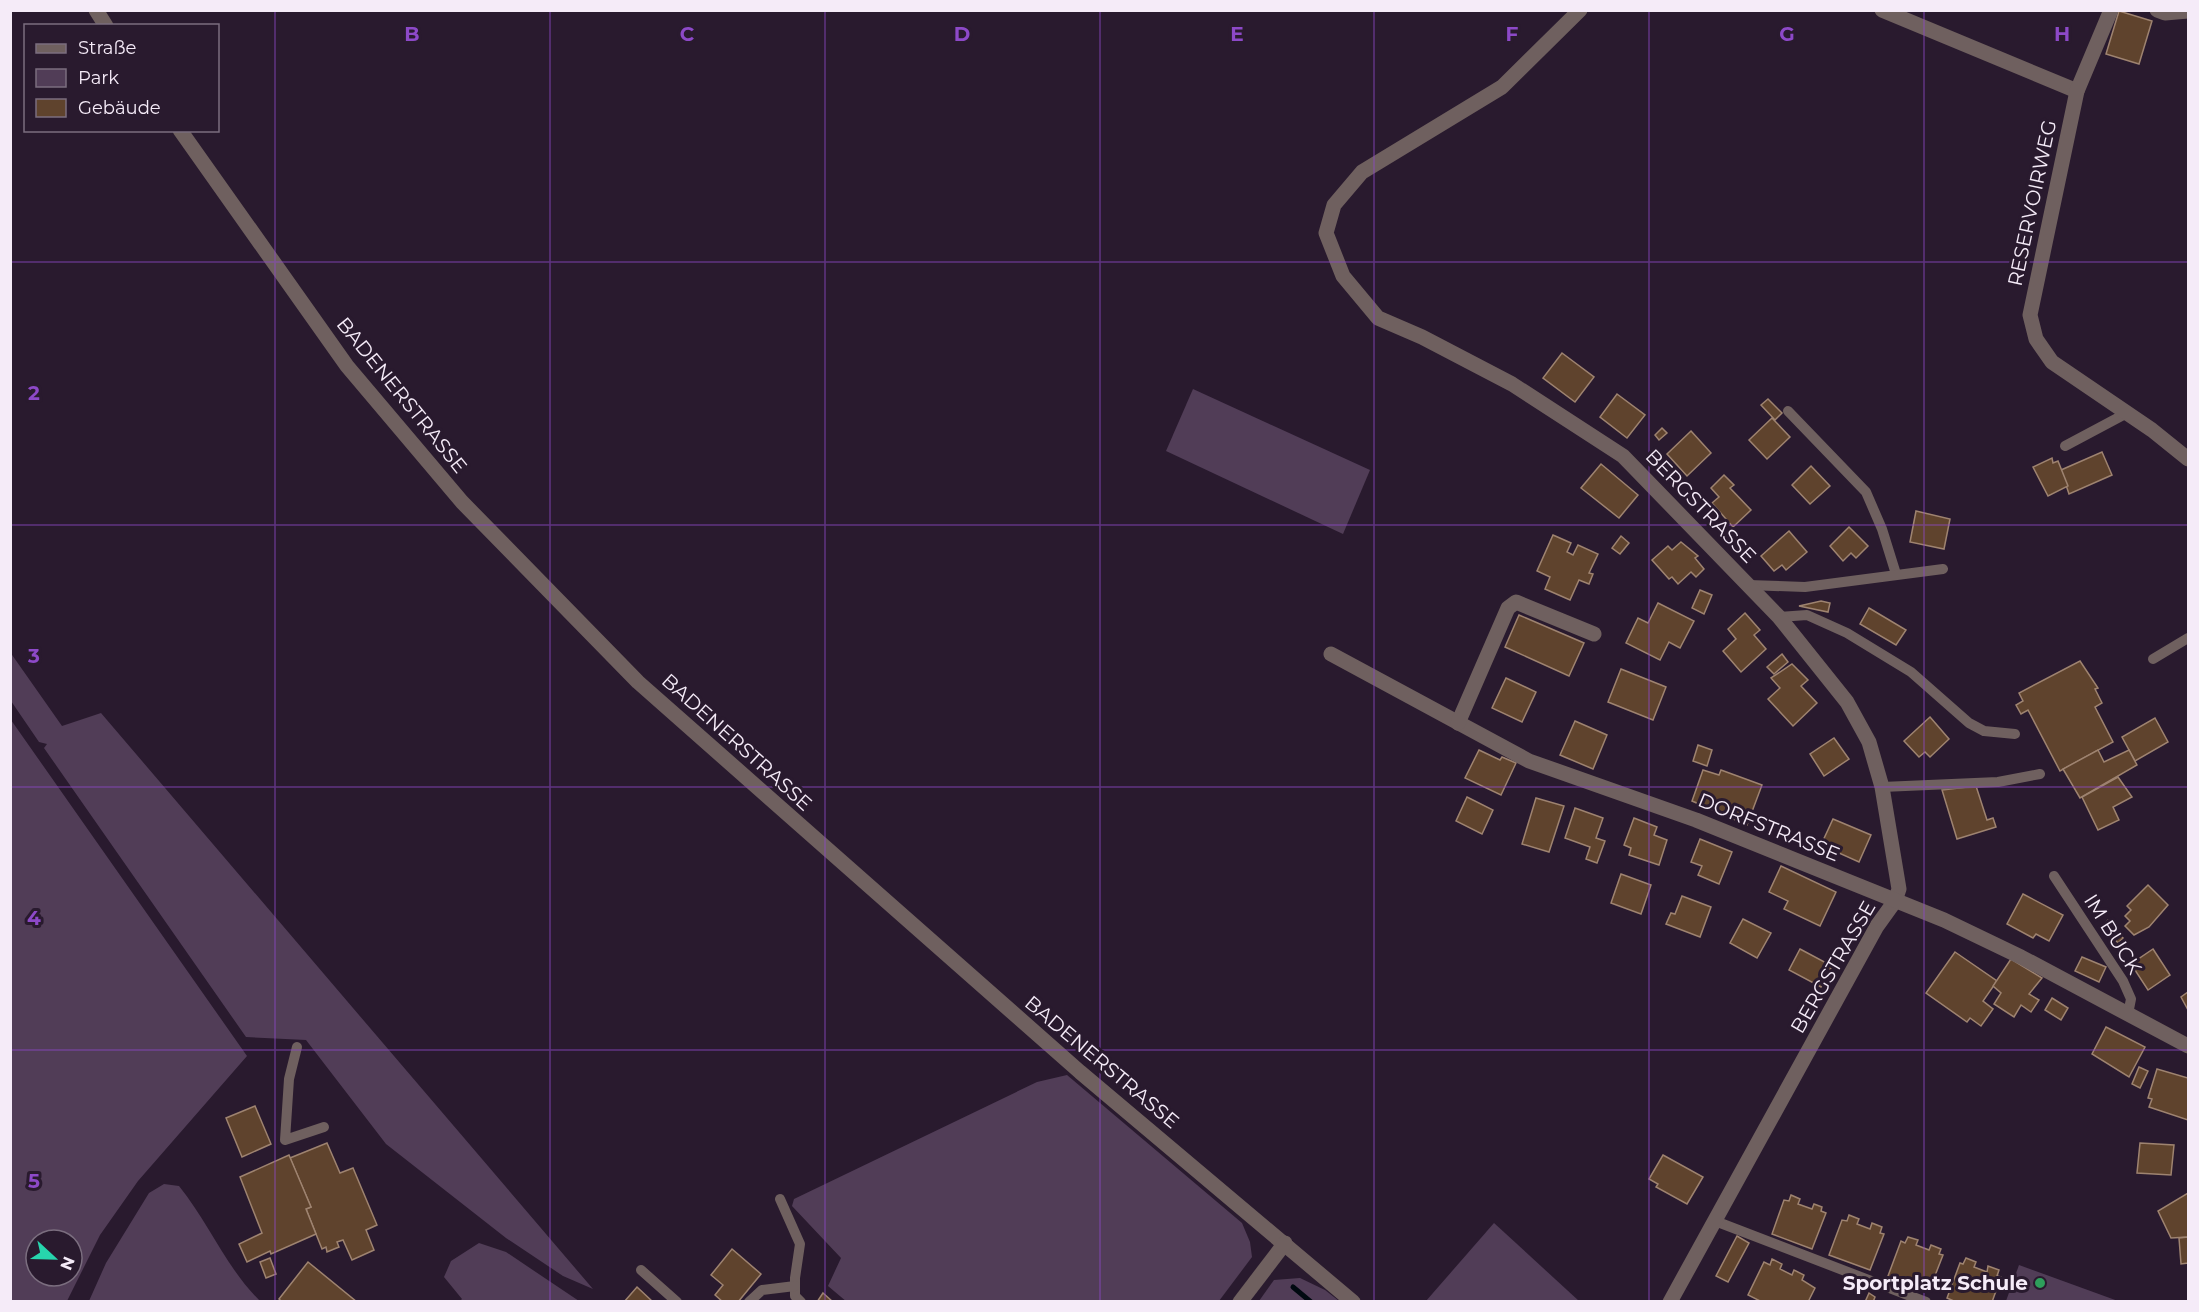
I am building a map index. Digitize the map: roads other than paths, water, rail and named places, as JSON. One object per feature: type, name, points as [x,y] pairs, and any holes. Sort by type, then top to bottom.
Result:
[{"type":"street","points":[[96,10],[105,24]]},
{"type":"street","name":"BERGSTRASSE","points":[[1580,10],[1502,87],[1362,172],[1334,205],[1326,233],[1343,276],[1378,318],[1422,337],[1512,384],[1623,456],[1779,617],[1847,702],[1869,742],[1882,787],[1899,889],[1895,901],[1877,926],[1670,1302]]},
{"type":"street","points":[[1882,10],[2077,91]]},
{"type":"street","name":"RESERVOIRWEG","points":[[2111,10],[2077,91],[2030,315],[2036,339],[2052,362],[2127,413],[2188,459]]},
{"type":"street","points":[[2157,10],[2165,14],[2188,11]]},
{"type":"street","name":"BADENERSTRASSE","points":[[181,132],[347,366],[462,502],[638,682],[1072,1065],[1353,1302]]},
{"type":"street","points":[[1458,723],[1508,608],[1516,602],[1594,634]]},
{"type":"street","name":"DORFSTRASSE","points":[[1331,654],[1529,761],[1696,820],[1944,920],[2021,957],[2188,1046]]},
{"type":"street","points":[[1240,1302],[1285,1243]]},
{"type":"lane","points":[[1788,411],[1866,492],[1882,529],[1896,574]]},
{"type":"lane","points":[[2065,446],[2127,413]]},
{"type":"lane","points":[[1748,585],[1805,587],[1943,569]]},
{"type":"lane","points":[[1779,617],[1808,615],[1847,633],[1911,672],[1969,723],[1984,730],[2015,734]]},
{"type":"lane","points":[[2153,659],[2188,638]]},
{"type":"lane","points":[[1882,787],[1998,782],[2040,774]]},
{"type":"lane","name":"IM BUCK","points":[[2054,876],[2123,981],[2131,999],[2128,1014]]},
{"type":"lane","points":[[297,1047],[289,1079],[285,1140],[324,1127]]},
{"type":"lane","points":[[780,1199],[800,1244],[795,1296],[801,1302]]},
{"type":"lane","points":[[1715,1221],[1926,1302]]},
{"type":"lane","points":[[641,1270],[677,1302]]},
{"type":"lane","points":[[749,1302],[762,1290],[795,1287]]},
{"type":"waterway","points":[[1293,1287],[1311,1302]]},
{"type":"place","name":"Sportplatz Schule","points":[[2040,1283]]}]
